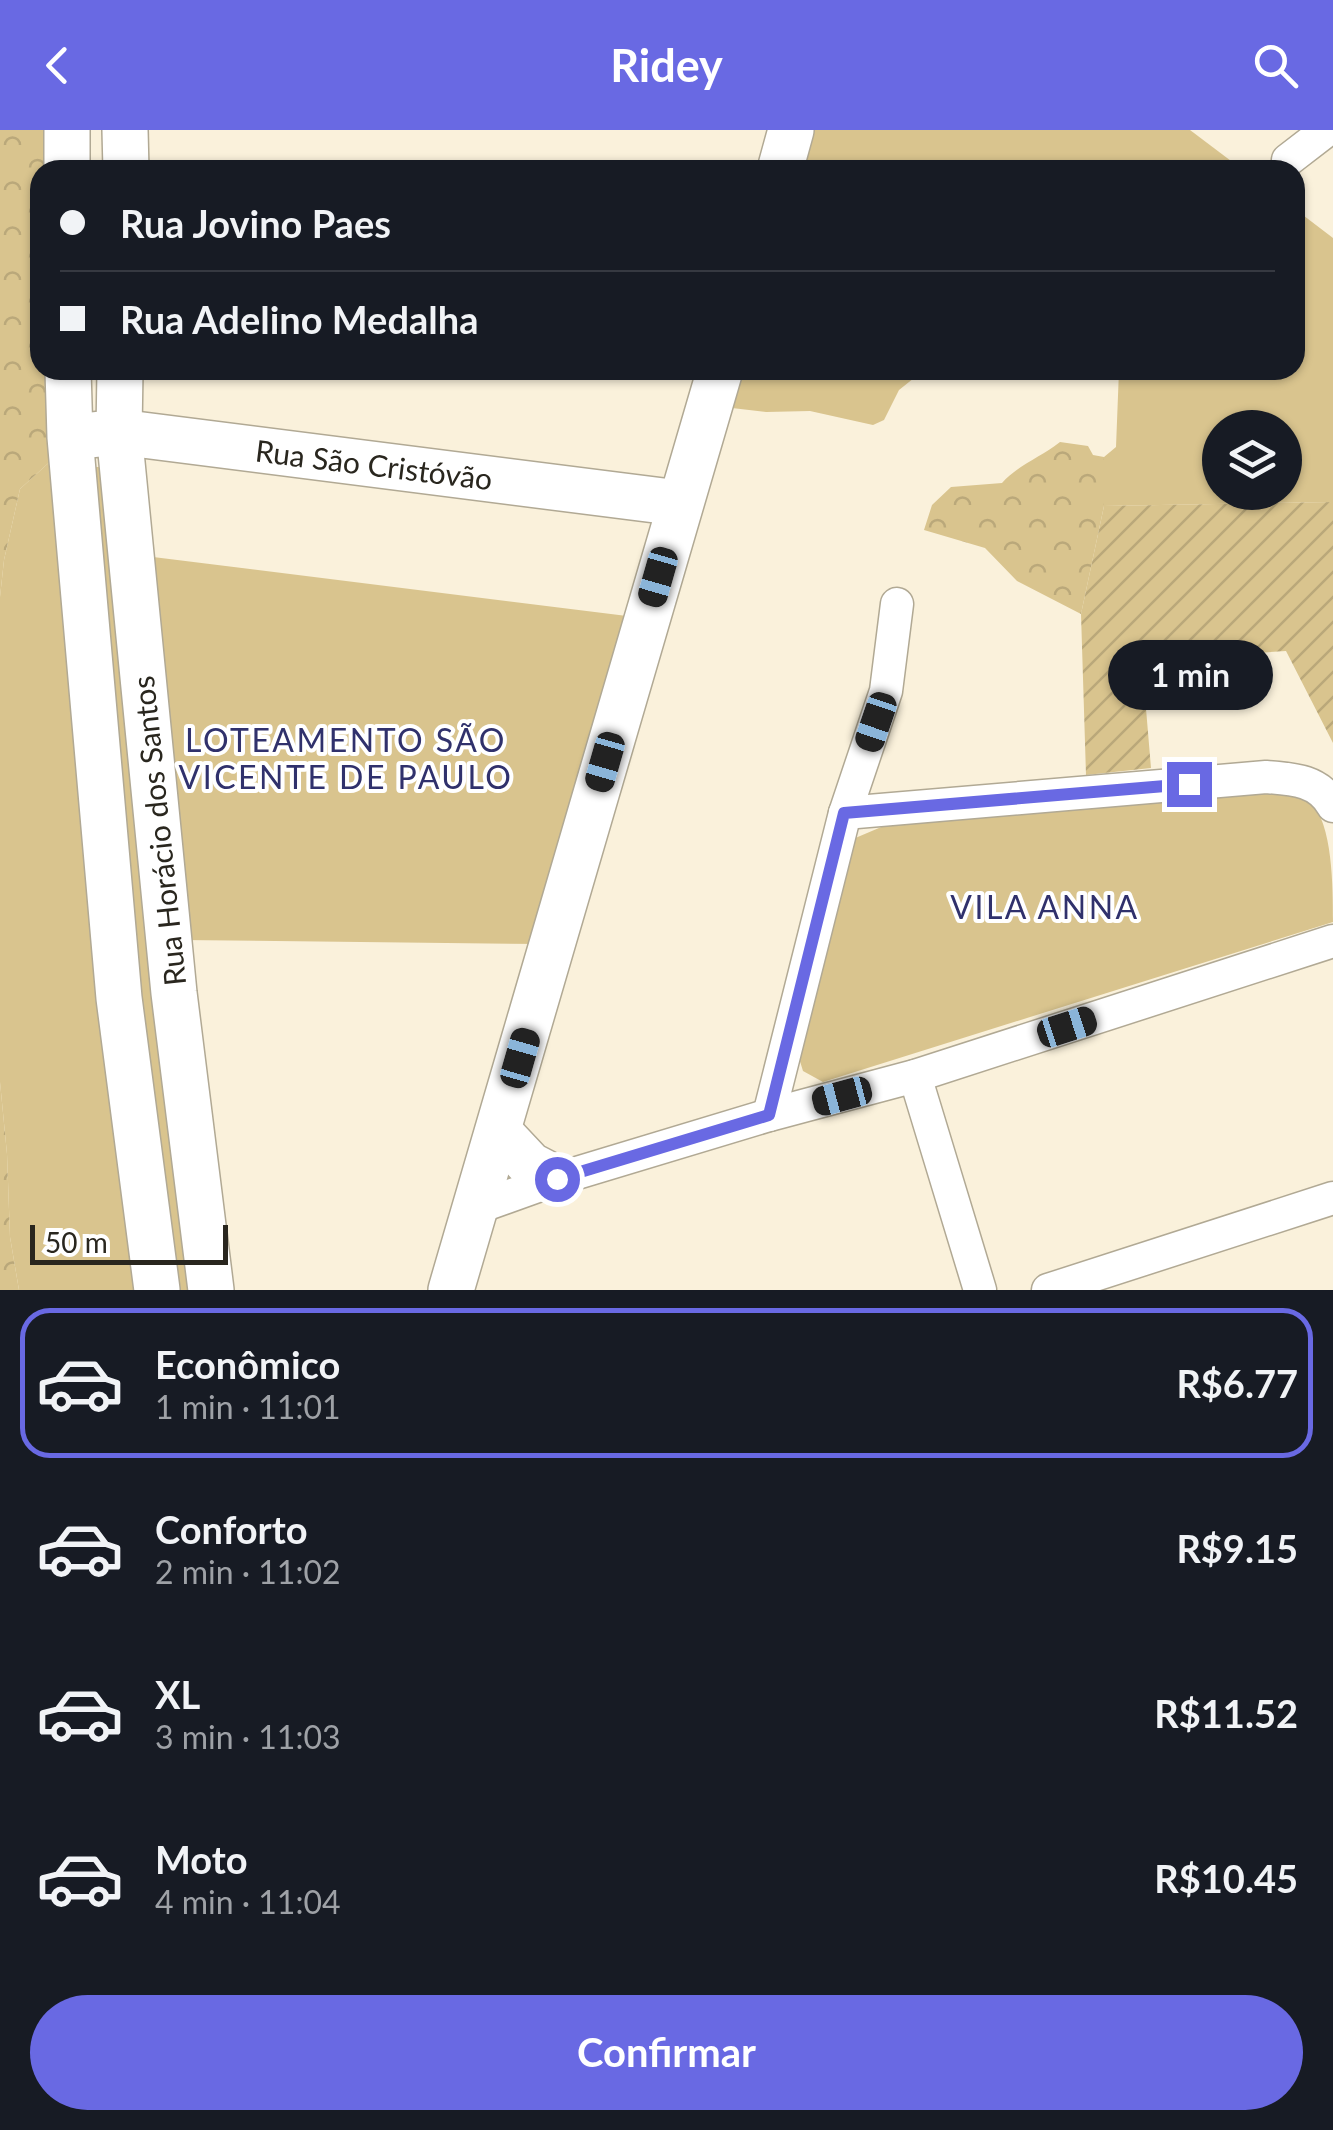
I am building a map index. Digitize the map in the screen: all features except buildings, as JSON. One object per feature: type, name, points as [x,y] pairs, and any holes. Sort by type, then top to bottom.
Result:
[{"type":"main road","points":[[68,130],[68,160]]},
{"type":"main road","points":[[125,130],[126,160]]},
{"type":"main road","points":[[783,160],[792,130]]},
{"type":"main road","name":"Rua Horácio dos Santos","points":[[68,380],[120,998],[157,1290]]},
{"type":"main road","name":"Rua Horácio dos Santos","points":[[120,380],[119,432],[174,993],[211,1290]]},
{"type":"main road","points":[[451,1290],[717,380]]},
{"type":"main road","name":"Rua São Cristóvão","points":[[70,436],[119,432],[679,503]]},
{"type":"main road","points":[[499,1132],[530,1166],[557,1179]]},
{"type":"street","points":[[1288,160],[1327,130]]},
{"type":"street","points":[[769,1115],[844,813],[886,691],[897,604]]},
{"type":"street","points":[[844,813],[1266,777],[1305,782],[1318,788],[1333,806]]},
{"type":"street","points":[[476,1208],[557,1179],[769,1115],[915,1076],[1333,941]]},
{"type":"street","points":[[915,1076],[980,1290]]},
{"type":"street","points":[[1048,1290],[1333,1198]]},
{"type":"green space","points":[[0,130],[55,130],[55,160],[30,160],[30,380],[54,380],[54,458],[20,489],[0,597]]},
{"type":"green space","points":[[807,130],[1190,130],[1230,160],[798,160]]},
{"type":"green space","points":[[1305,217],[1333,238],[1333,502],[1302,503],[1302,410],[1202,410],[1202,504],[1104,506],[1104,457],[1116,447],[1119,380],[1305,380]]},
{"type":"green space","points":[[736,380],[912,380],[899,390],[884,420],[873,425],[810,411],[732,408]]},
{"type":"green space","points":[[1060,442],[1088,446],[1093,455],[1104,457],[1104,506],[1081,614],[1017,581],[985,548],[924,530],[932,505],[951,487],[1002,483]]},
{"type":"green space","points":[[54,458],[144,1290],[19,1290],[10,1237],[0,1082],[0,597],[20,489]]},
{"type":"green space","points":[[90,467],[103,467],[199,1290],[171,1290],[134,997]]},
{"type":"green space","points":[[1333,502],[1333,743],[1286,651],[1142,661],[1151,768],[1086,775],[1081,614],[1104,506],[1202,504],[1202,510],[1302,510],[1302,503]]},
{"type":"green space","points":[[145,556],[635,617],[540,944],[181,940]]},
{"type":"green space","points":[[1265,789],[1305,798],[1318,811],[1330,857],[1333,922],[823,1082],[803,1071],[799,1058],[853,839],[886,825]]},
{"type":"green space","points":[[0,1082],[10,1237],[19,1290],[0,1290]]},
{"type":"district","name":"LOTEAMENTO SÃO VICENTE DE PAULO","points":[[346,758]]},
{"type":"district","name":"VILA ANNA","points":[[1045,906]]},
{"type":"route","points":[[557,1179],[769,1115],[844,813],[1189,784]]}]
